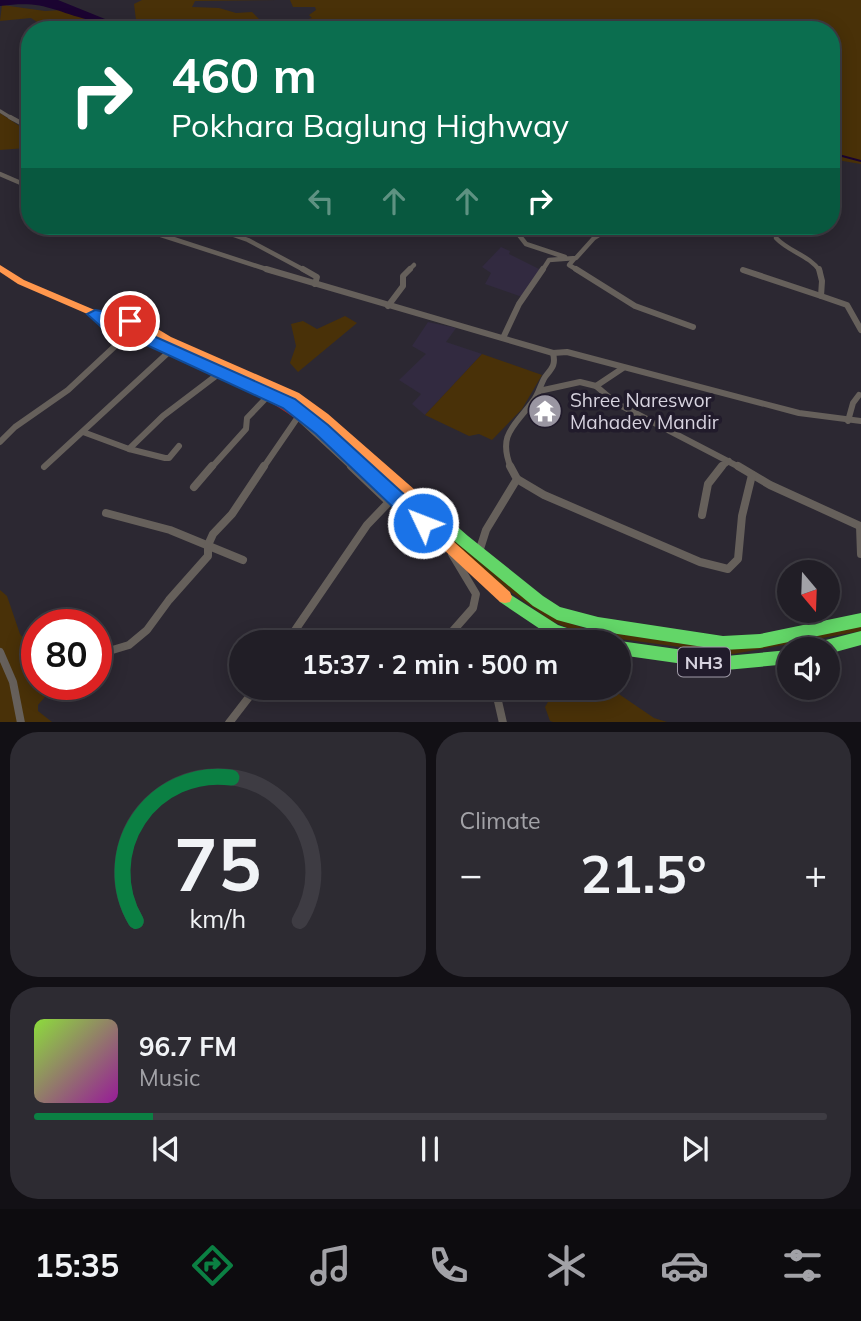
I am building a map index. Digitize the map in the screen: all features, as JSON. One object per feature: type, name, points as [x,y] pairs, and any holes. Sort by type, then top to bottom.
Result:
[{"type":"highway","points":[[0,268],[21,282],[95,314],[142,324],[177,344],[295,396],[324,417],[479,553],[537,601],[556,613],[598,624],[686,639],[737,643],[760,641],[861,620]]},
{"type":"highway","points":[[95,314],[112,329],[171,350],[271,394],[322,429],[487,582],[553,630]]},
{"type":"highway","points":[[840,643],[861,638]]},
{"type":"highway","name":"NH3","points":[[631,650],[729,664],[777,659]]},
{"type":"street","points":[[0,111],[21,122]]},
{"type":"street","points":[[0,174],[21,183]]},
{"type":"street","points":[[161,235],[314,284],[552,353],[567,352],[799,413],[861,421]]},
{"type":"street","points":[[234,235],[317,277],[314,284]]},
{"type":"street","points":[[519,235],[526,244],[549,260]]},
{"type":"street","points":[[597,235],[569,265],[635,306],[693,327]]},
{"type":"street","points":[[776,235],[783,248],[809,257],[817,265],[822,280],[821,296]]},
{"type":"street","points":[[535,249],[566,257]]},
{"type":"street","points":[[503,338],[519,304],[549,260],[576,257]]},
{"type":"street","points":[[388,306],[403,286],[403,276],[414,265]]},
{"type":"street","points":[[743,270],[848,305],[861,330]]},
{"type":"street","points":[[0,442],[22,421],[68,390],[128,334]]},
{"type":"street","points":[[44,467],[171,350]]},
{"type":"street","points":[[552,353],[556,365],[543,379],[539,391],[527,409],[513,422],[506,440],[505,459],[517,479],[525,486],[700,562],[728,569],[738,559],[742,516],[752,475]]},
{"type":"street","points":[[596,386],[623,368]]},
{"type":"street","points":[[129,449],[163,416],[221,372]]},
{"type":"street","points":[[539,391],[580,382],[596,386],[616,402],[752,475],[860,526],[861,554]]},
{"type":"street","points":[[848,421],[853,403],[860,393]]},
{"type":"street","points":[[194,487],[246,429],[247,418],[271,394]]},
{"type":"street","points":[[112,650],[129,645],[147,630],[169,600],[208,556],[208,545],[296,412],[388,502],[367,525],[295,630]]},
{"type":"street","points":[[83,432],[129,449],[165,458],[169,458],[179,446]]},
{"type":"street","points":[[702,515],[703,497],[707,492],[709,479],[729,461]]},
{"type":"street","points":[[479,553],[486,530],[517,479]]},
{"type":"street","points":[[106,513],[170,530],[243,560]]},
{"type":"street","points":[[443,542],[476,593],[473,608],[454,630]]},
{"type":"street","points":[[0,652],[13,682],[21,722]]},
{"type":"street","points":[[230,722],[247,700]]},
{"type":"street","points":[[498,700],[503,722]]},
{"type":"shaded area","points":[[0,0],[58,0],[105,19],[179,21],[95,21],[37,5],[0,6]]},
{"type":"shaded area","points":[[142,0],[278,0],[195,1],[192,7],[219,8],[236,13],[252,12],[260,20],[278,21],[136,20],[134,4]]},
{"type":"shaded area","points":[[290,0],[861,0],[861,164],[840,160],[840,21],[301,21],[312,18],[309,15],[316,10],[315,7],[293,7]]},
{"type":"shaded area","points":[[2,5],[45,11],[63,10],[92,21],[36,21],[31,18],[0,21]]},
{"type":"shaded area","points":[[0,113],[21,127],[21,148],[0,150]]},
{"type":"shaded area","points":[[501,247],[541,270],[522,297],[485,284],[491,273],[482,267]]},
{"type":"shaded area","points":[[345,316],[357,323],[298,372],[290,363],[296,346],[291,324],[303,321],[317,329]]},
{"type":"shaded area","points":[[428,322],[456,328],[446,342],[482,354],[425,415],[412,404],[421,394],[399,380],[426,354],[412,346]]},
{"type":"shaded area","points":[[151,335],[269,386],[304,405],[557,619],[594,630],[574,630],[550,620],[500,584],[306,411],[281,395]]},
{"type":"shaded area","points":[[482,354],[542,375],[522,409],[492,440],[479,434],[469,436],[425,415]]},
{"type":"shaded area","points":[[0,590],[7,596],[21,635],[21,700],[42,700],[38,705],[38,711],[52,722],[0,722]]},
{"type":"shaded area","points":[[861,626],[861,631],[828,637],[792,637]]},
{"type":"shaded area","points":[[631,636],[717,649],[777,639],[777,646],[733,654],[631,640]]},
{"type":"shaded area","points":[[549,700],[628,700],[654,718],[667,722],[553,722],[550,721],[545,707]]},
{"type":"waterway","points":[[840,155],[861,161]]},
{"type":"traffic: fast","points":[[411,494],[463,540],[538,601],[557,613],[598,624],[723,643],[760,641],[861,620]]},
{"type":"traffic: fast","points":[[505,597],[554,630]]},
{"type":"traffic: fast","points":[[840,643],[861,638]]},
{"type":"traffic: fast","points":[[631,650],[726,663],[777,658]]},
{"type":"traffic: slow","points":[[0,268],[21,282],[95,314],[142,324],[167,339],[295,396],[324,417],[411,494]]},
{"type":"traffic: slow","points":[[345,451],[505,597]]},
{"type":"traffic: jam","points":[[97,316],[126,333],[203,363],[267,394],[307,420],[345,451]]},
{"type":"place","name":"Shree Nareswor Mahadev Mandir","points":[[545,411]]},
{"type":"route","points":[[130,321],[95,314],[112,329],[144,337],[289,404],[322,429],[423,523]]}]
